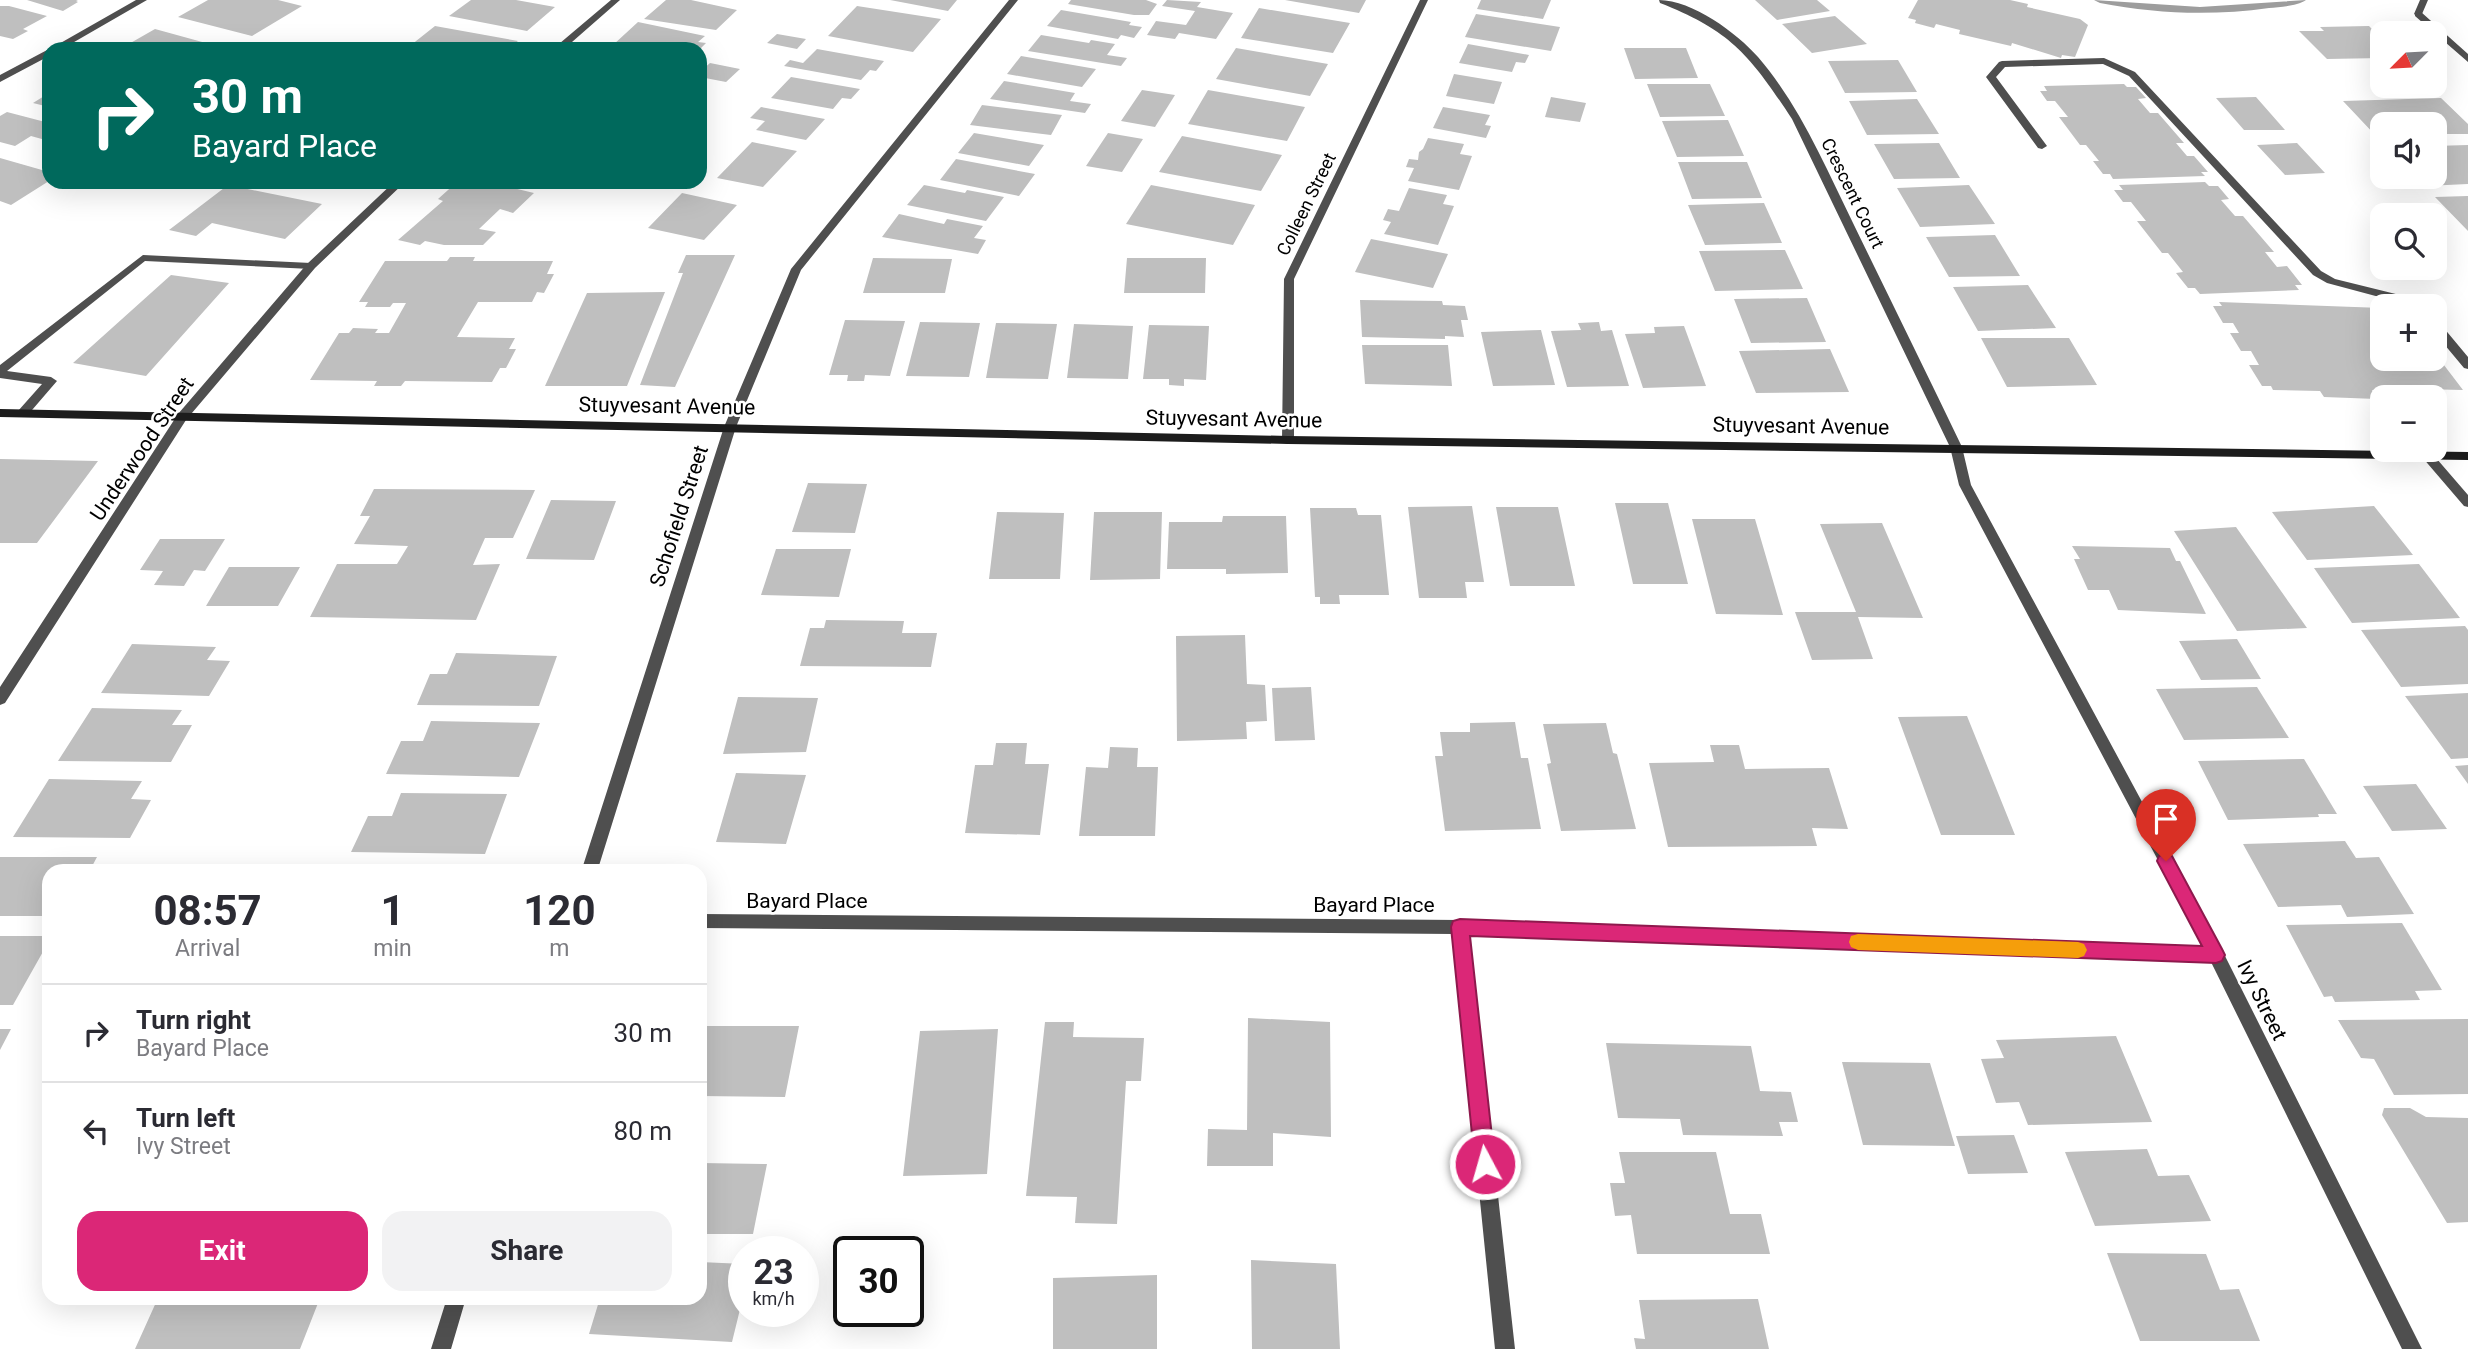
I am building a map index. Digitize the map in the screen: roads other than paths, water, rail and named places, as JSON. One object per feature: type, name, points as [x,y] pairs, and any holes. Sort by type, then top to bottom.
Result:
[{"type":"main road","name":"Stuyvesant Avenue","points":[[0,413],[730,426],[1288,440],[2370,453]]},
{"type":"main road","name":"Stuyvesant Avenue","points":[[2447,455],[2468,456]]},
{"type":"street","points":[[68,42],[144,0]]},
{"type":"street","points":[[566,42],[616,0]]},
{"type":"street","name":"Schofield Street","points":[[592,864],[730,426],[796,269],[1014,0]]},
{"type":"street","name":"Colleen Street","points":[[1288,440],[1289,279],[1424,0]]},
{"type":"street","points":[[2424,0],[2418,14],[2468,59]]},
{"type":"street","name":"Crescent Court","points":[[1663,1],[1696,15],[1725,32],[1763,69],[1797,119],[1956,447]]},
{"type":"street","points":[[0,79],[42,56]]},
{"type":"street","points":[[2042,146],[1991,77],[2002,64],[2104,61],[2132,74],[2317,273],[2331,281],[2384,294]]},
{"type":"street","name":"Underwood Street","points":[[0,699],[182,417],[310,266],[392,189]]},
{"type":"street","points":[[0,372],[143,258],[310,266]]},
{"type":"street","points":[[2447,340],[2468,365]]},
{"type":"street","points":[[0,372],[51,381],[22,414]]},
{"type":"street","name":"Ivy Street","points":[[1956,447],[1965,485],[2216,955],[2412,1349]]},
{"type":"street","points":[[2433,462],[2468,503]]},
{"type":"street","name":"Bayard Place","points":[[707,921],[1460,927],[2216,955]]},
{"type":"street","points":[[1460,927],[1505,1349]]},
{"type":"street","points":[[441,1349],[455,1305]]},
{"type":"waterway","points":[[2100,0],[2175,10],[2225,10],[2300,0]]}]
